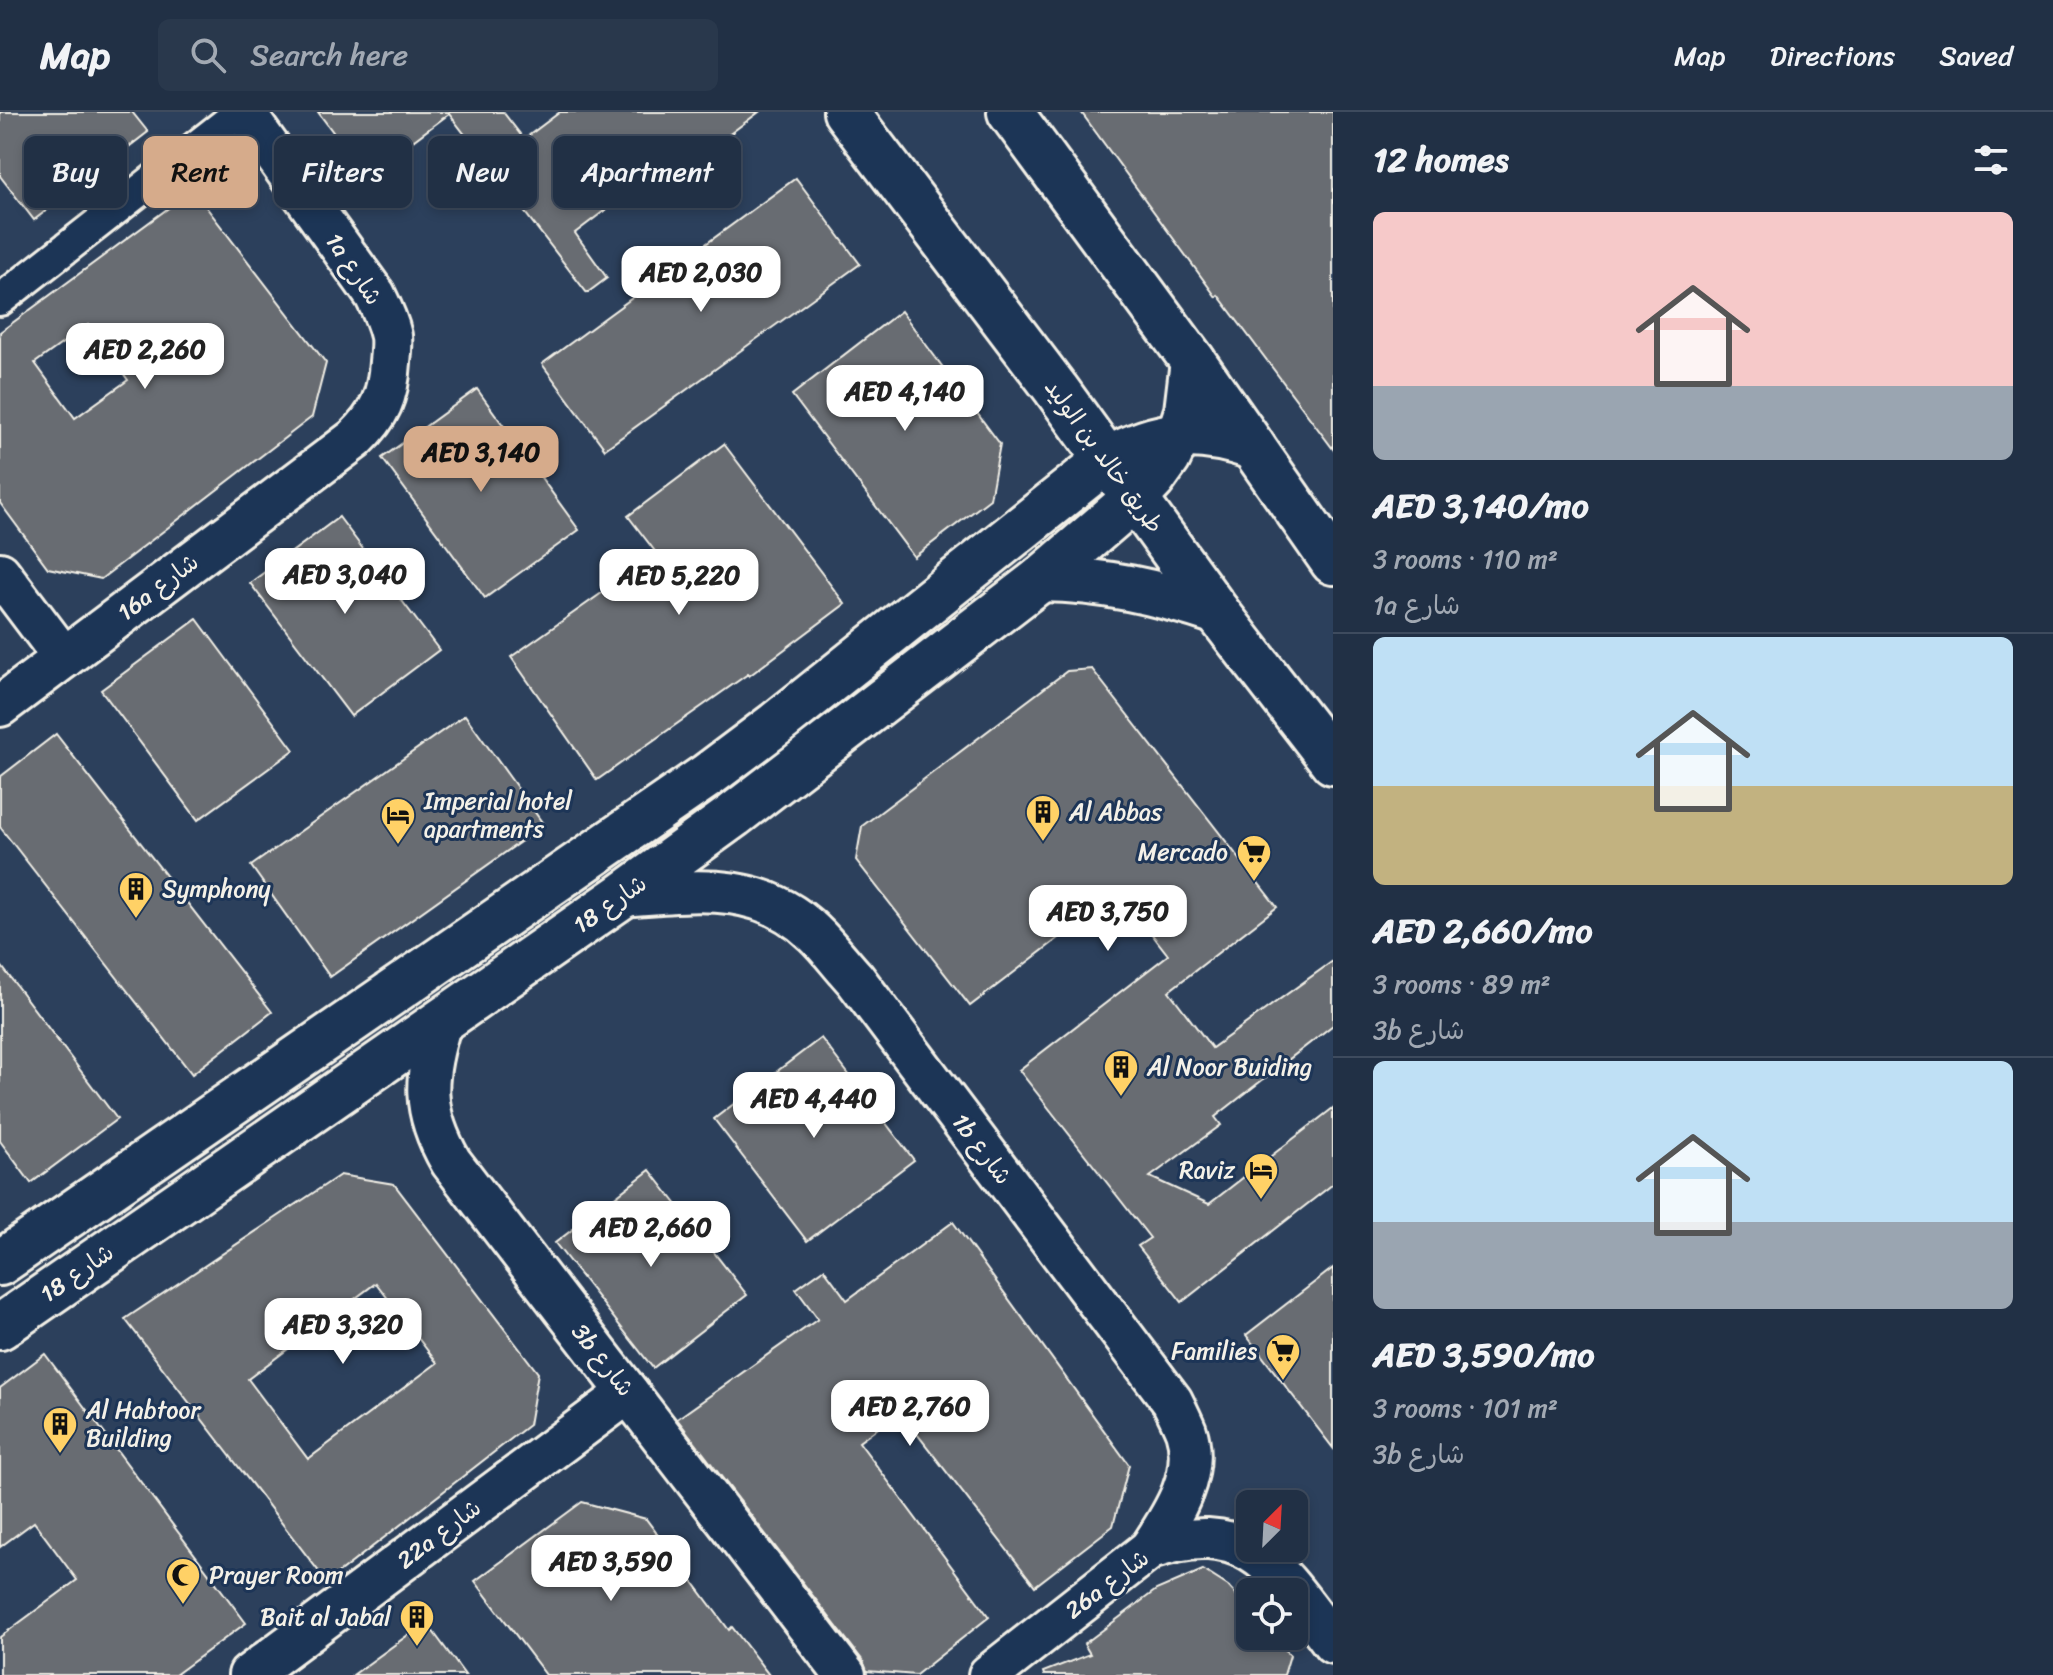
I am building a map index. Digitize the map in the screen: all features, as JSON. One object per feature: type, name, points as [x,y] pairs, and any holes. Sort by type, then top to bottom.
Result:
[{"type":"street","points":[[0,300],[242,112]]},
{"type":"street","name":"1a شارع","points":[[242,112],[375,295],[386,317],[392,339],[388,387],[379,410],[355,439]]},
{"type":"street","name":"طريق خالد بن الوليد","points":[[846,112],[1056,389],[1217,612],[1333,762]]},
{"type":"street","points":[[1010,112],[1193,361],[1333,562]]},
{"type":"street","name":"شارع 18","points":[[0,1327],[622,896],[734,815],[1041,579],[1136,497],[1168,458],[1187,411],[1193,361]]},
{"type":"street","points":[[0,1263],[708,775],[1107,460],[1154,439],[1179,435],[1204,434],[1253,447]]},
{"type":"street","name":"16a شارع","points":[[0,706],[355,439]]},
{"type":"street","points":[[0,573],[64,658]]},
{"type":"street","points":[[1041,579],[1092,581],[1128,587],[1173,597],[1217,612]]},
{"type":"street","name":"1b شارع","points":[[622,896],[700,891],[725,891],[750,896],[795,917],[814,932],[855,979],[1172,1401],[1187,1433],[1190,1463],[1184,1492],[1150,1549]]},
{"type":"street","name":"3b شارع","points":[[441,1022],[428,1072],[431,1119],[439,1141],[468,1184],[845,1675]]},
{"type":"street","name":"22a شارع","points":[[249,1675],[628,1393]]},
{"type":"street","name":"26a شارع","points":[[989,1675],[1150,1549],[1176,1540],[1204,1538],[1232,1543],[1257,1554],[1281,1574],[1333,1643]]},
{"type":"building","points":[[0,112],[132,112],[148,132],[127,148],[127,136],[24,136],[24,207],[0,176]]},
{"type":"building","points":[[318,112],[503,112],[522,136],[466,136],[449,114],[412,142],[412,136],[336,136]]},
{"type":"building","points":[[560,112],[759,112],[727,136],[553,136],[553,208],[608,208],[575,233],[607,278],[587,293],[521,208],[537,208],[537,136],[528,136]]},
{"type":"building","points":[[1081,112],[1333,112],[1333,449],[1218,295],[1216,297]]},
{"type":"building","points":[[796,178],[860,264],[605,449],[542,364]]},
{"type":"building","points":[[25,208],[50,208],[34,220]]},
{"type":"building","points":[[169,208],[207,208],[326,363],[312,417],[101,579],[48,568],[0,503],[0,332]],"holes":[[[88,325],[128,380],[75,418],[35,363]]]},
{"type":"building","points":[[901,311],[1000,444],[990,499],[914,557],[792,395]]},
{"type":"building","points":[[477,389],[579,530],[485,598],[382,458]]},
{"type":"building","points":[[724,444],[845,604],[749,676],[597,780],[511,657],[657,554],[628,516]]},
{"type":"building","points":[[339,517],[439,650],[351,716],[250,583]]},
{"type":"building","points":[[197,619],[294,750],[198,820],[101,690]]},
{"type":"building","points":[[1092,669],[1277,907],[1169,991],[1212,1048],[1333,961],[1333,1025],[1215,1117],[1221,1125],[1150,1177],[1209,1204],[1333,1108],[1333,1184],[1182,1302],[1138,1246],[1150,1238],[1019,1070],[1168,955],[1119,892],[970,1006],[856,860],[862,826],[1067,671]]},
{"type":"building","name":"Imperial hotel apartments","points":[[465,715],[544,825],[330,977],[251,866]]},
{"type":"building","name":"Symphony","points":[[56,734],[272,1012],[192,1074],[0,827],[0,777]]},
{"type":"building","points":[[0,964],[117,1119],[31,1183],[0,1141]]},
{"type":"building","points":[[821,1038],[914,1160],[807,1241],[714,1119]]},
{"type":"building","points":[[650,1170],[747,1295],[653,1368],[555,1243]]},
{"type":"building","points":[[340,1175],[394,1184],[538,1373],[529,1425],[327,1582],[125,1319]],"holes":[[[376,1283],[437,1363],[308,1459],[248,1379]]]},
{"type":"building","points":[[953,1222],[1129,1465],[1113,1526],[1035,1586],[900,1412],[859,1442],[989,1617],[916,1675],[867,1671],[863,1661],[677,1419],[818,1319],[796,1289],[824,1269],[847,1300]]},
{"type":"building","points":[[1333,1268],[1333,1448],[1246,1335]]},
{"type":"building","name":"Al Habtoor Building","points":[[45,1354],[246,1623],[175,1675],[0,1675],[0,1637],[77,1580],[34,1522],[0,1547],[0,1388]]},
{"type":"building","points":[[582,1502],[646,1519],[729,1630],[732,1627],[769,1675],[546,1675],[475,1581]]},
{"type":"building","points":[[1203,1570],[1228,1586],[1236,1595],[1236,1650],[1286,1650],[1290,1655],[1284,1675],[1044,1675],[1043,1672],[1090,1654],[1084,1644],[1156,1590]]},
{"type":"building","name":"Bait al Jabal","points":[[426,1622],[465,1675],[353,1675]]},
{"type":"place","name":"Al Abbas","points":[[1043,843]]},
{"type":"place","name":"Imperial hotel apartments","points":[[398,846]]},
{"type":"place","name":"Mercado","points":[[1254,883]]},
{"type":"place","name":"Symphony","points":[[136,920]]},
{"type":"place","name":"Al Noor Buiding","points":[[1121,1098]]},
{"type":"place","name":"Raviz","points":[[1261,1201]]},
{"type":"place","name":"Families","points":[[1283,1382]]},
{"type":"place","name":"Al Habtoor Building","points":[[60,1455]]},
{"type":"place","name":"Prayer Room","points":[[183,1606]]},
{"type":"place","name":"Bait al Jabal","points":[[417,1648]]}]
